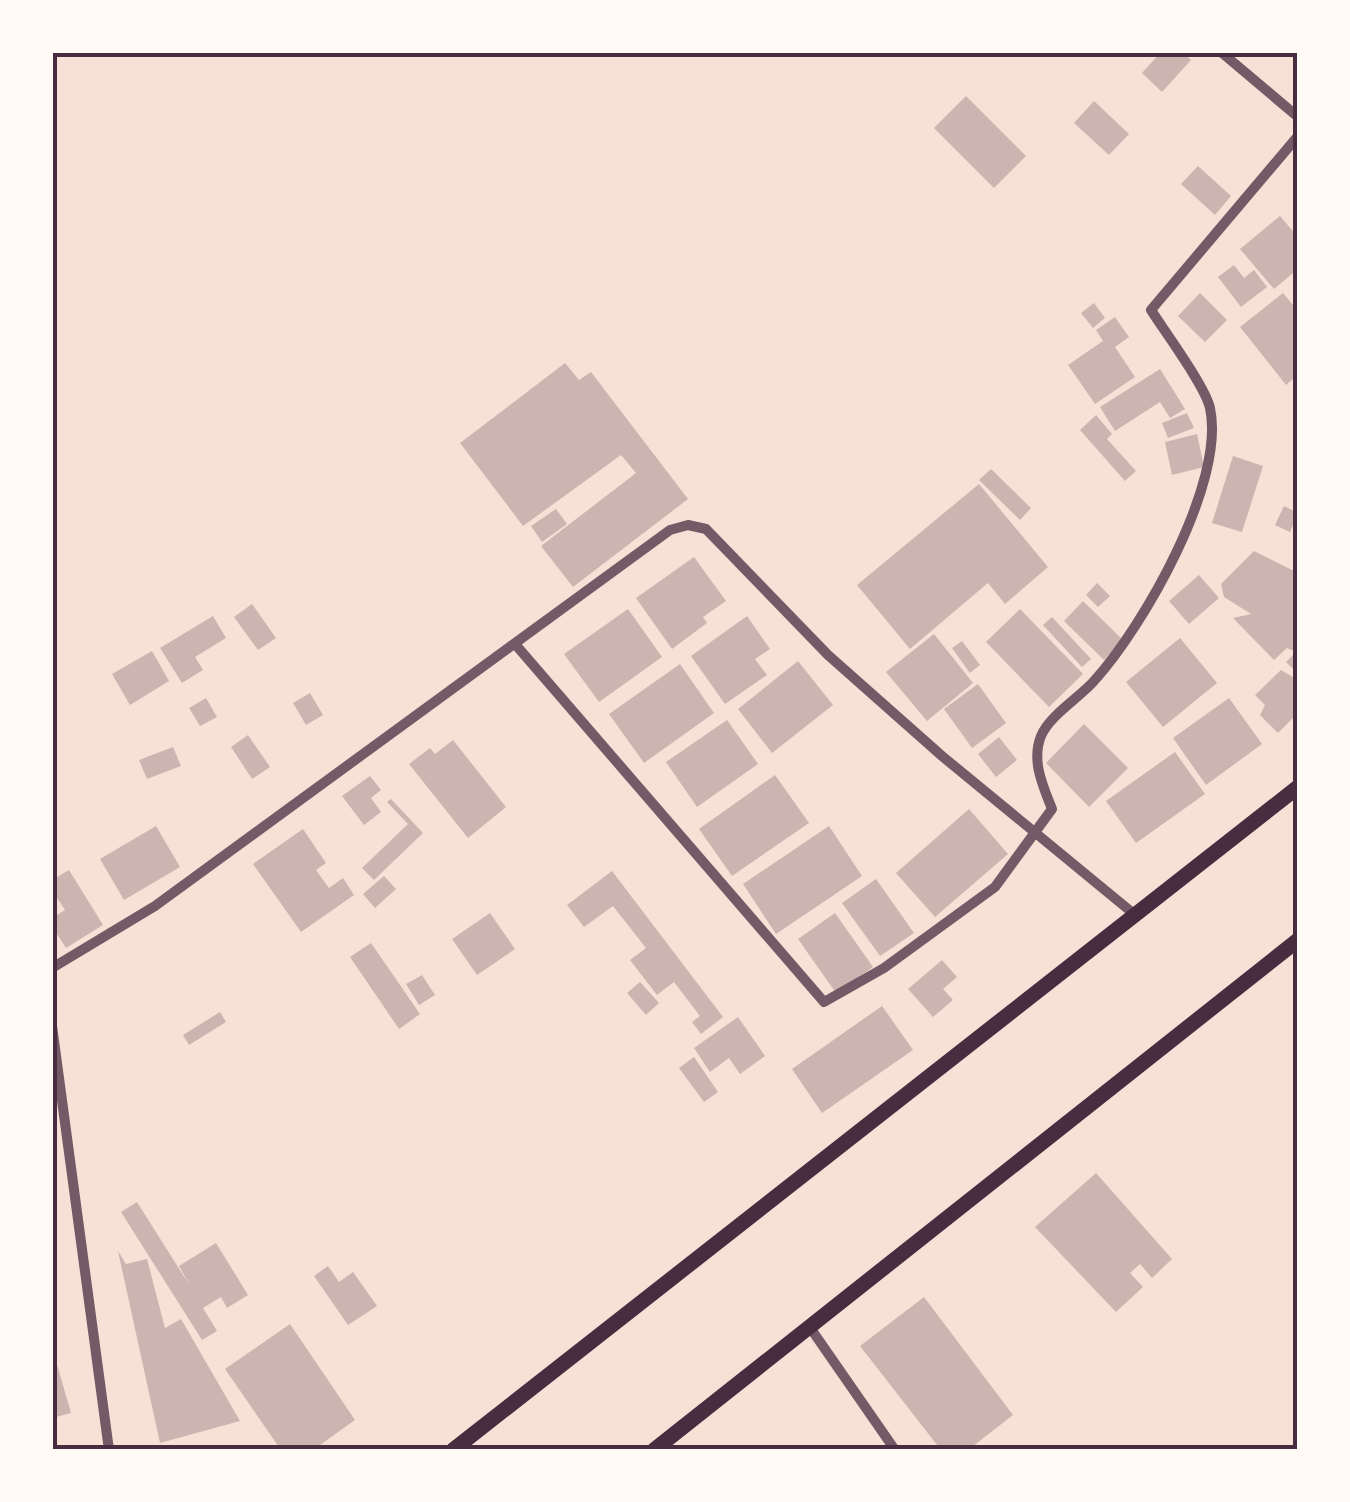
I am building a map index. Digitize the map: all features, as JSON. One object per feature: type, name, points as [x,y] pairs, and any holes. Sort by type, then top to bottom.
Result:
[{"type":"main road","points":[[454,1450],[1298,786]]},
{"type":"main road","points":[[654,1450],[1298,940]]},
{"type":"street","points":[[1220,52],[1298,117]]},
{"type":"street","points":[[515,644],[824,1002],[884,968],[995,887],[1052,809],[1037,767],[1041,734],[1095,680],[1146,614],[1176,557],[1210,453],[1210,406],[1151,310],[1298,136]]},
{"type":"street","points":[[52,968],[155,906],[670,530],[688,524],[706,529],[828,656],[1134,914]]},
{"type":"street","points":[[52,1026],[109,1450]]},
{"type":"street","points":[[810,1326],[894,1450]]},
{"type":"building","points":[[1161,52],[1182,52],[1191,60],[1162,92],[1142,73]]},
{"type":"building","points":[[966,96],[1026,156],[994,188],[934,128]]},
{"type":"building","points":[[1094,101],[1129,134],[1109,155],[1074,123]]},
{"type":"building","points":[[1198,166],[1231,196],[1215,215],[1181,184]]},
{"type":"building","points":[[1280,216],[1298,237],[1298,269],[1274,289],[1240,249]]},
{"type":"building","points":[[1234,265],[1244,278],[1254,270],[1267,287],[1241,307],[1218,277]]},
{"type":"building","points":[[1200,293],[1227,320],[1205,342],[1178,316]]},
{"type":"building","points":[[1283,293],[1298,311],[1298,375],[1286,385],[1240,327]]},
{"type":"building","points":[[1094,303],[1105,318],[1093,328],[1081,313]]},
{"type":"building","points":[[1115,317],[1129,337],[1115,347],[1135,377],[1095,404],[1068,365],[1103,341],[1096,330]]},
{"type":"building","points":[[565,363],[579,380],[591,372],[688,499],[573,587],[541,546],[636,473],[621,455],[523,526],[460,443]]},
{"type":"building","points":[[1160,369],[1185,409],[1170,418],[1160,402],[1115,431],[1100,407]]},
{"type":"building","points":[[1187,413],[1194,428],[1168,438],[1162,423]]},
{"type":"building","points":[[1096,415],[1112,434],[1107,439],[1136,471],[1125,481],[1080,430]]},
{"type":"building","points":[[1197,434],[1204,467],[1172,475],[1165,442]]},
{"type":"building","points":[[1233,456],[1263,466],[1242,532],[1212,523]]},
{"type":"building","points":[[991,469],[1031,508],[1020,520],[979,480]]},
{"type":"building","points":[[979,484],[1048,567],[1005,604],[988,583],[910,649],[857,585]]},
{"type":"building","points":[[1284,506],[1298,513],[1290,532],[1275,525]]},
{"type":"building","points":[[556,509],[567,524],[542,542],[531,526]]},
{"type":"building","points":[[1254,551],[1298,573],[1298,674],[1286,662],[1296,652],[1287,648],[1274,660],[1233,618],[1251,614],[1224,597],[1221,584]]},
{"type":"building","points":[[694,557],[726,601],[703,617],[707,623],[672,649],[636,598]]},
{"type":"building","points":[[1199,575],[1219,598],[1189,624],[1169,601]]},
{"type":"building","points":[[1097,583],[1110,596],[1098,607],[1086,595]]},
{"type":"building","points":[[1083,601],[1123,640],[1104,660],[1064,621]]},
{"type":"building","points":[[252,604],[276,638],[258,650],[234,617]]},
{"type":"building","points":[[628,609],[662,657],[599,702],[564,654]]},
{"type":"building","points":[[1020,609],[1083,674],[1049,707],[986,642]]},
{"type":"building","points":[[213,616],[226,638],[195,657],[203,670],[182,683],[160,648]]},
{"type":"building","points":[[747,616],[770,649],[755,659],[767,675],[725,704],[691,656]]},
{"type":"building","points":[[1052,617],[1091,659],[1082,667],[1043,625]]},
{"type":"building","points":[[934,634],[973,683],[927,721],[886,672]]},
{"type":"building","points":[[1180,638],[1217,683],[1163,727],[1126,682]]},
{"type":"building","points":[[962,641],[980,665],[970,673],[952,648]]},
{"type":"building","points":[[152,651],[169,681],[130,705],[112,674]]},
{"type":"building","points":[[798,661],[833,705],[772,753],[738,709]]},
{"type":"building","points":[[680,664],[714,713],[644,763],[609,714]]},
{"type":"building","points":[[1281,670],[1298,680],[1298,713],[1278,733],[1260,715],[1265,705],[1255,695]]},
{"type":"building","points":[[978,684],[1006,723],[972,748],[944,709]]},
{"type":"building","points":[[310,693],[323,715],[306,725],[293,703]]},
{"type":"building","points":[[206,698],[217,717],[200,726],[189,708]]},
{"type":"building","points":[[1229,698],[1262,744],[1206,785],[1173,738]]},
{"type":"building","points":[[727,720],[758,764],[697,807],[666,762]]},
{"type":"building","points":[[1084,724],[1128,768],[1089,807],[1046,763]]},
{"type":"building","points":[[248,735],[270,767],[252,779],[231,747]]},
{"type":"building","points":[[999,737],[1017,760],[996,777],[978,754]]},
{"type":"building","points":[[453,740],[506,807],[468,838],[409,764],[430,748],[435,754]]},
{"type":"building","points":[[173,747],[181,766],[147,779],[139,760]]},
{"type":"building","points":[[1175,752],[1205,794],[1136,843],[1106,801]]},
{"type":"building","points":[[775,775],[809,823],[732,876],[699,829]]},
{"type":"building","points":[[370,776],[381,790],[371,798],[381,812],[364,825],[342,796]]},
{"type":"building","points":[[391,799],[423,833],[374,880],[362,868],[408,824],[387,802]]},
{"type":"building","points":[[969,809],[1008,854],[935,917],[896,873]]},
{"type":"building","points":[[156,826],[180,867],[124,900],[100,859]]},
{"type":"building","points":[[829,826],[862,876],[776,934],[743,884]]},
{"type":"building","points":[[303,829],[326,863],[316,870],[329,888],[343,878],[354,895],[301,932],[253,864]]},
{"type":"building","points":[[69,870],[103,925],[66,948],[52,926],[52,918],[65,910],[52,890],[52,880]]},
{"type":"building","points":[[612,871],[723,1017],[701,1034],[692,1022],[700,1016],[674,982],[657,995],[630,960],[646,948],[613,906],[584,927],[567,905]]},
{"type":"building","points":[[384,876],[396,889],[375,908],[363,894]]},
{"type":"building","points":[[876,879],[914,933],[880,956],[842,903]]},
{"type":"building","points":[[490,913],[515,949],[477,975],[452,939]]},
{"type":"building","points":[[835,913],[873,967],[836,993],[798,939]]},
{"type":"building","points":[[371,943],[420,1014],[399,1029],[350,957]]},
{"type":"building","points":[[942,960],[957,977],[943,989],[953,1000],[933,1017],[908,989]]},
{"type":"building","points":[[422,975],[435,995],[419,1005],[406,984]]},
{"type":"building","points":[[640,982],[659,1003],[646,1015],[627,993]]},
{"type":"building","points":[[882,1006],[913,1050],[822,1113],[792,1069]]},
{"type":"building","points":[[220,1012],[226,1022],[189,1045],[183,1035]]},
{"type":"building","points":[[738,1017],[765,1056],[740,1074],[729,1058],[710,1072],[694,1048]]},
{"type":"building","points":[[694,1057],[718,1092],[704,1102],[679,1068]]},
{"type":"building","points":[[1096,1173],[1172,1259],[1152,1278],[1140,1264],[1130,1273],[1143,1287],[1116,1312],[1035,1227]]},
{"type":"building","points":[[137,1202],[190,1286],[179,1266],[216,1243],[248,1295],[227,1308],[221,1297],[203,1308],[217,1331],[202,1340],[121,1212]]},
{"type":"building","points":[[118,1251],[126,1264],[147,1259],[165,1328],[181,1319],[240,1421],[160,1443]]},
{"type":"building","points":[[328,1266],[339,1282],[353,1272],[377,1306],[348,1325],[314,1276]]},
{"type":"building","points":[[924,1297],[1013,1415],[968,1450],[941,1450],[860,1346]]},
{"type":"building","points":[[290,1324],[355,1420],[313,1450],[281,1450],[225,1369]]},
{"type":"building","points":[[56,1361],[71,1413],[52,1418],[52,1362]]}]
